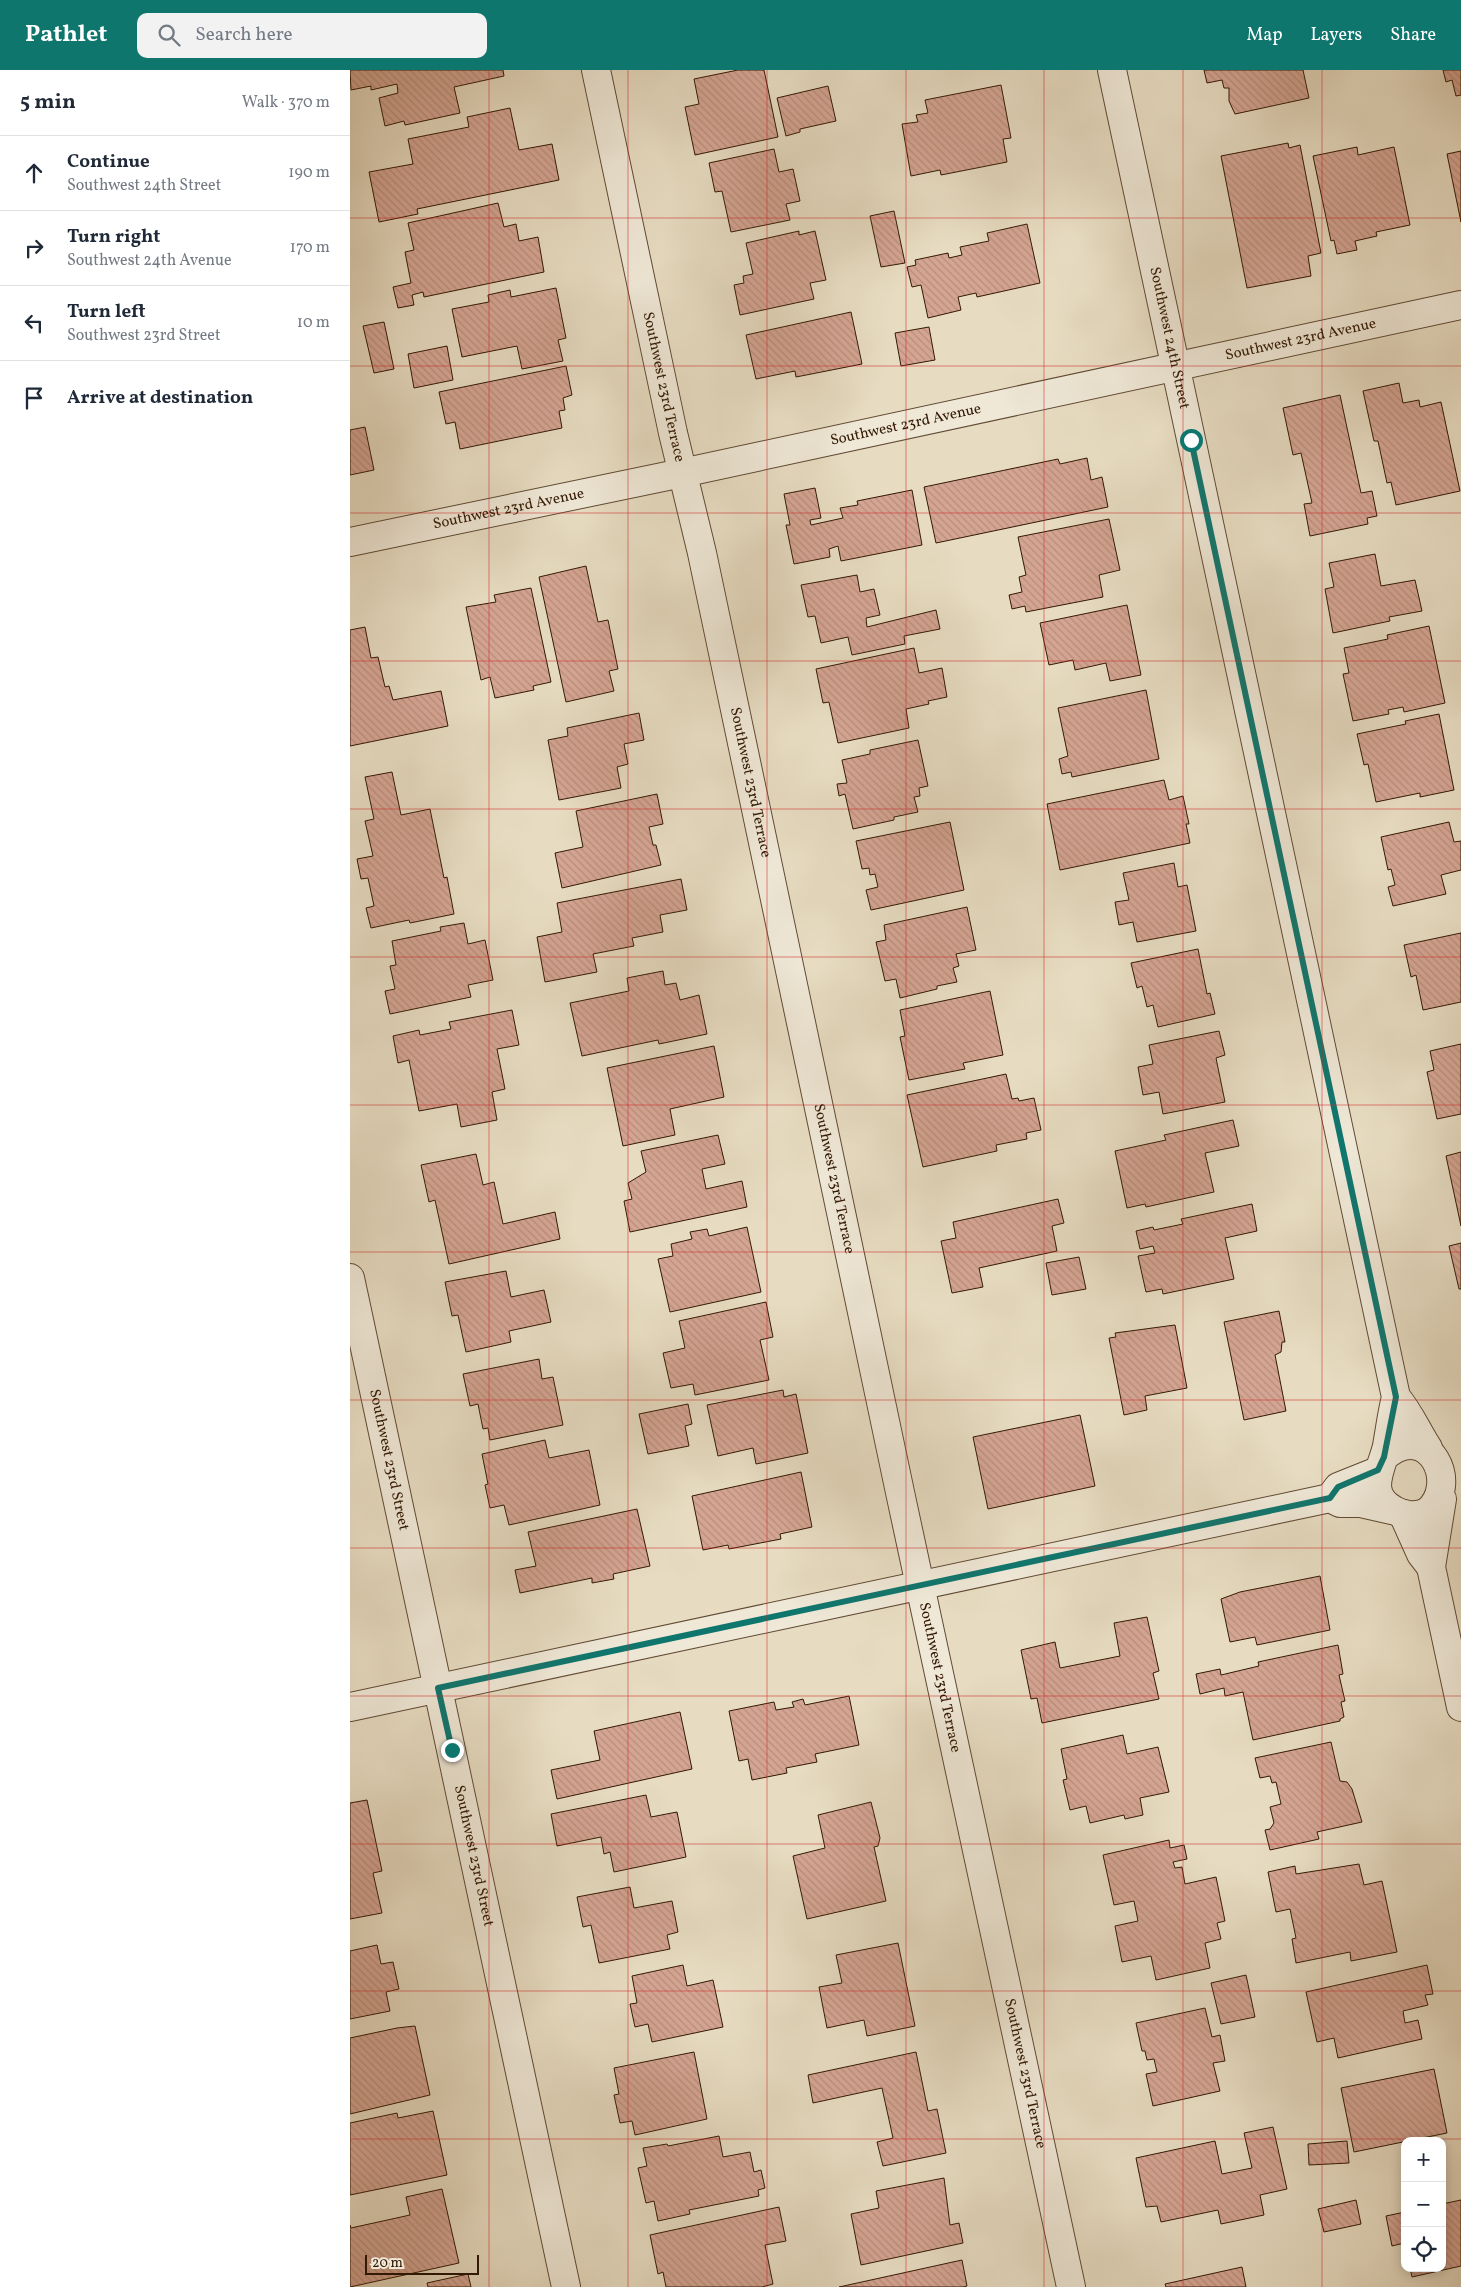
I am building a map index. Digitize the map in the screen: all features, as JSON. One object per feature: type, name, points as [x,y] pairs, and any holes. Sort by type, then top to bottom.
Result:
[{"type":"street","name":"Southwest 23rd Terrace","points":[[596,70],[682,474],[702,554],[1071,2287]]},
{"type":"street","name":"Southwest 24th Street","points":[[1112,70],[1396,1397],[1381,1464]]},
{"type":"street","name":"Southwest 23rd Avenue","points":[[350,542],[682,474],[1461,305]]},
{"type":"street","name":"Southwest 23rd Street","points":[[350,1278],[566,2287]]},
{"type":"street","name":"Southwest 24th Street","points":[[1396,1397],[1407,1410],[1416,1430],[1442,1454]]},
{"type":"street","points":[[1330,1498],[1338,1487],[1381,1464],[1393,1449],[1417,1444],[1442,1454],[1449,1493],[1431,1567]]},
{"type":"street","points":[[1381,1464],[1378,1492],[1398,1512],[1421,1554],[1431,1567],[1461,1707]]},
{"type":"street","points":[[350,1707],[1330,1498],[1340,1503],[1361,1503],[1398,1512],[1424,1513],[1434,1508],[1449,1493]]},
{"type":"building","points":[[350,70],[503,70],[504,76],[454,87],[460,113],[405,125],[404,121],[385,126],[379,98],[398,93],[397,84],[371,90],[371,86],[351,90]]},
{"type":"building","points":[[738,70],[764,70],[778,137],[695,155],[685,107],[699,104],[694,79]]},
{"type":"building","points":[[1204,70],[1303,70],[1309,98],[1235,114],[1229,101],[1229,88],[1224,88],[1222,80],[1207,83]]},
{"type":"building","points":[[1443,70],[1461,70],[1461,95],[1456,96],[1452,80],[1446,82]]},
{"type":"building","points":[[1001,85],[1011,138],[1003,139],[1007,162],[941,175],[940,170],[911,176],[902,124],[918,122],[916,115],[928,113],[925,100]]},
{"type":"building","points":[[828,86],[836,121],[800,129],[800,132],[786,136],[777,98]]},
{"type":"building","points":[[510,108],[519,150],[552,144],[559,180],[417,209],[418,214],[379,222],[369,172],[413,164],[408,139],[469,127],[467,117]]},
{"type":"building","points":[[1288,143],[1289,148],[1300,145],[1321,253],[1308,256],[1311,276],[1247,288],[1221,156]]},
{"type":"building","points":[[1357,147],[1358,155],[1394,147],[1410,225],[1376,232],[1377,236],[1355,241],[1357,250],[1337,254],[1334,240],[1331,241],[1313,156]]},
{"type":"building","points":[[774,149],[779,172],[793,169],[800,201],[786,204],[790,220],[731,232],[722,191],[715,192],[709,163]]},
{"type":"building","points":[[1461,151],[1461,222],[1447,154]]},
{"type":"building","points":[[498,203],[504,227],[516,224],[519,241],[538,237],[544,272],[424,297],[423,292],[412,295],[414,305],[398,308],[393,287],[411,283],[405,252],[414,250],[408,223]]},
{"type":"building","points":[[894,211],[905,263],[881,267],[870,216]]},
{"type":"building","points":[[1027,224],[1040,283],[977,297],[976,293],[958,297],[961,310],[928,318],[921,285],[912,287],[907,267],[916,265],[915,260],[948,253],[949,258],[962,255],[960,247],[989,241],[987,233]]},
{"type":"building","points":[[799,231],[799,235],[815,231],[826,280],[810,283],[814,299],[740,315],[734,285],[744,283],[743,276],[753,274],[746,243]]},
{"type":"building","points":[[556,288],[566,338],[558,340],[563,361],[522,369],[517,346],[462,357],[452,309],[489,302],[488,295],[510,290],[511,297]]},
{"type":"building","points":[[851,312],[862,364],[796,377],[795,371],[756,379],[746,335]]},
{"type":"building","points":[[384,322],[394,369],[374,373],[363,326]]},
{"type":"building","points":[[929,327],[935,360],[901,366],[895,333]]},
{"type":"building","points":[[447,346],[453,380],[414,388],[408,354]]},
{"type":"building","points":[[566,366],[572,395],[563,398],[565,410],[559,411],[562,428],[460,449],[455,422],[446,424],[439,392]]},
{"type":"building","points":[[1399,383],[1403,403],[1419,400],[1420,407],[1441,402],[1460,491],[1396,505],[1391,482],[1387,483],[1378,441],[1374,441],[1363,391]]},
{"type":"building","points":[[1340,395],[1361,493],[1372,491],[1377,516],[1367,518],[1368,524],[1310,536],[1304,504],[1312,503],[1301,453],[1293,455],[1283,408]]},
{"type":"building","points":[[365,427],[374,470],[350,475],[350,430]]},
{"type":"building","points":[[1087,458],[1091,480],[1102,477],[1108,507],[936,543],[924,487],[1058,459],[1060,464]]},
{"type":"building","points":[[815,488],[821,518],[810,520],[811,525],[843,518],[840,508],[858,505],[857,501],[912,490],[922,545],[841,561],[838,546],[829,549],[830,557],[794,564],[786,525],[790,525],[784,494]]},
{"type":"building","points":[[1109,519],[1120,570],[1099,575],[1103,597],[1026,612],[1025,606],[1012,609],[1009,595],[1022,592],[1019,577],[1026,575],[1018,537]]},
{"type":"building","points":[[1375,554],[1381,586],[1415,580],[1422,611],[1389,617],[1390,621],[1333,633],[1325,589],[1334,587],[1329,563]]},
{"type":"building","points":[[586,566],[598,622],[608,620],[618,669],[609,671],[614,691],[566,702],[539,577]]},
{"type":"building","points":[[857,575],[860,592],[874,589],[880,615],[866,618],[867,627],[936,610],[940,629],[904,636],[905,644],[852,655],[848,637],[821,643],[815,616],[808,617],[801,585]]},
{"type":"building","points":[[531,588],[551,682],[533,686],[534,690],[495,698],[490,677],[481,680],[466,607],[496,602],[494,595]]},
{"type":"building","points":[[1127,605],[1141,675],[1110,681],[1106,663],[1075,670],[1073,660],[1049,665],[1040,623]]},
{"type":"building","points":[[1429,626],[1445,703],[1404,712],[1403,707],[1388,710],[1389,714],[1353,721],[1343,674],[1349,673],[1344,648],[1388,639],[1387,635]]},
{"type":"building","points":[[365,627],[371,658],[378,657],[385,687],[389,686],[393,700],[441,691],[448,726],[350,746],[350,630]]},
{"type":"building","points":[[914,648],[919,673],[942,668],[947,697],[928,701],[929,704],[906,709],[909,728],[838,743],[829,702],[823,703],[816,669]]},
{"type":"building","points":[[1146,690],[1159,759],[1072,777],[1071,772],[1062,774],[1059,759],[1068,756],[1058,708]]},
{"type":"building","points":[[639,713],[644,740],[624,744],[628,764],[617,767],[621,788],[559,800],[548,740],[568,736],[567,728]]},
{"type":"building","points":[[1439,714],[1454,790],[1420,797],[1420,793],[1376,802],[1368,764],[1364,765],[1357,734],[1406,724],[1405,721]]},
{"type":"building","points":[[918,740],[928,786],[919,788],[920,796],[914,797],[918,812],[894,817],[894,820],[853,829],[845,794],[839,796],[837,784],[847,783],[842,760],[870,754],[870,750]]},
{"type":"building","points":[[392,772],[401,815],[430,809],[444,878],[447,877],[454,914],[410,923],[409,920],[371,928],[366,908],[374,906],[368,878],[361,879],[357,859],[373,856],[365,821],[374,819],[365,777]]},
{"type":"building","points":[[1164,780],[1169,800],[1183,796],[1189,824],[1186,824],[1190,843],[1060,870],[1047,804]]},
{"type":"building","points":[[657,794],[663,824],[649,827],[653,845],[656,845],[661,865],[562,888],[555,853],[583,847],[576,811]]},
{"type":"building","points":[[950,822],[964,890],[871,910],[866,890],[878,887],[875,874],[870,875],[869,868],[862,869],[856,841]]},
{"type":"building","points":[[1449,822],[1454,842],[1461,841],[1461,870],[1441,875],[1446,894],[1393,906],[1388,887],[1395,885],[1391,869],[1388,870],[1381,837]]},
{"type":"building","points":[[1174,863],[1178,887],[1187,885],[1196,931],[1137,942],[1133,922],[1119,925],[1115,902],[1129,900],[1123,873]]},
{"type":"building","points":[[681,879],[687,910],[660,915],[663,932],[632,938],[634,946],[593,954],[597,972],[545,982],[537,937],[562,932],[557,903]]},
{"type":"building","points":[[967,907],[976,950],[956,954],[959,966],[953,968],[957,982],[937,986],[937,989],[900,998],[896,979],[885,981],[876,942],[886,940],[884,925]]},
{"type":"building","points":[[464,923],[468,944],[485,940],[493,980],[468,985],[471,997],[390,1014],[385,991],[395,989],[390,966],[396,965],[392,941],[441,931],[440,927]]},
{"type":"building","points":[[1461,933],[1461,1002],[1423,1010],[1416,975],[1411,977],[1404,945]]},
{"type":"building","points":[[1198,949],[1207,994],[1210,993],[1215,1014],[1158,1027],[1153,1005],[1147,1007],[1142,986],[1137,988],[1131,963]]},
{"type":"building","points":[[663,971],[665,985],[676,983],[680,1000],[699,995],[707,1034],[659,1044],[658,1040],[582,1056],[570,1003],[629,991],[627,978]]},
{"type":"building","points":[[990,991],[1003,1055],[963,1063],[965,1069],[909,1080],[900,1037],[905,1036],[900,1010]]},
{"type":"building","points":[[512,1010],[519,1045],[497,1049],[505,1089],[492,1092],[497,1120],[461,1127],[457,1104],[419,1111],[409,1060],[398,1063],[393,1036],[419,1030],[420,1035],[451,1029],[449,1022]]},
{"type":"building","points":[[1219,1031],[1225,1055],[1216,1058],[1225,1102],[1163,1114],[1159,1092],[1143,1095],[1138,1067],[1153,1064],[1149,1045]]},
{"type":"building","points":[[1461,1044],[1461,1114],[1437,1119],[1427,1072],[1434,1070],[1430,1051]]},
{"type":"building","points":[[714,1046],[724,1097],[670,1109],[675,1135],[623,1146],[607,1068]]},
{"type":"building","points":[[1006,1074],[1012,1099],[1018,1098],[1019,1101],[1034,1098],[1041,1130],[1026,1133],[1027,1139],[996,1145],[997,1151],[923,1167],[907,1095]]},
{"type":"building","points":[[1233,1120],[1239,1146],[1205,1153],[1214,1192],[1146,1207],[1145,1204],[1127,1208],[1115,1151],[1166,1140],[1164,1135]]},
{"type":"building","points":[[718,1135],[725,1164],[702,1169],[706,1189],[742,1181],[747,1207],[630,1232],[624,1201],[632,1199],[628,1183],[646,1172],[641,1151]]},
{"type":"building","points":[[1461,1152],[1461,1226],[1446,1156]]},
{"type":"building","points":[[476,1154],[483,1185],[494,1182],[503,1224],[555,1212],[560,1239],[449,1264],[435,1200],[429,1202],[421,1165]]},
{"type":"building","points":[[1058,1199],[1064,1223],[1052,1226],[1057,1251],[979,1268],[983,1287],[952,1293],[941,1241],[956,1238],[953,1222]]},
{"type":"building","points":[[1252,1204],[1257,1231],[1225,1238],[1234,1279],[1163,1294],[1162,1289],[1146,1292],[1138,1256],[1155,1253],[1153,1246],[1140,1249],[1136,1231],[1153,1227],[1154,1230],[1183,1224],[1181,1219]]},
{"type":"building","points":[[747,1227],[761,1292],[670,1312],[658,1259],[673,1256],[671,1244],[692,1239],[690,1232],[707,1229],[709,1236]]},
{"type":"building","points":[[1461,1243],[1461,1289],[1459,1289],[1449,1246]]},
{"type":"building","points":[[1079,1257],[1086,1289],[1052,1295],[1046,1263]]},
{"type":"building","points":[[506,1271],[511,1297],[544,1290],[551,1322],[509,1331],[511,1342],[466,1352],[458,1315],[452,1316],[445,1282]]},
{"type":"building","points":[[766,1302],[773,1337],[760,1340],[769,1380],[695,1395],[693,1384],[671,1388],[663,1353],[685,1348],[679,1321]]},
{"type":"building","points":[[1279,1311],[1285,1342],[1282,1342],[1281,1352],[1275,1355],[1286,1411],[1244,1420],[1224,1322]]},
{"type":"building","points":[[1175,1325],[1187,1388],[1145,1396],[1147,1410],[1124,1415],[1109,1338],[1116,1337],[1115,1333]]},
{"type":"building","points":[[539,1359],[542,1379],[553,1377],[563,1425],[490,1440],[488,1428],[483,1429],[478,1404],[470,1406],[463,1374]]},
{"type":"building","points":[[783,1390],[784,1397],[796,1394],[808,1453],[756,1464],[753,1448],[718,1456],[707,1405]]},
{"type":"building","points":[[688,1404],[692,1424],[685,1426],[689,1446],[648,1454],[639,1414]]},
{"type":"building","points":[[1080,1415],[1095,1486],[988,1509],[973,1437]]},
{"type":"building","points":[[545,1440],[549,1458],[589,1450],[600,1505],[509,1525],[504,1505],[490,1508],[485,1485],[488,1484],[482,1454]]},
{"type":"building","points":[[801,1472],[812,1527],[780,1534],[781,1539],[729,1549],[728,1545],[703,1550],[692,1496]]},
{"type":"building","points":[[637,1509],[650,1566],[613,1574],[614,1579],[592,1583],[592,1578],[520,1593],[515,1570],[536,1566],[528,1532]]},
{"type":"building","points":[[1320,1576],[1330,1630],[1257,1645],[1255,1637],[1230,1642],[1221,1599],[1240,1592]]},
{"type":"building","points":[[1147,1617],[1159,1671],[1153,1673],[1159,1699],[1042,1723],[1037,1698],[1031,1699],[1021,1650],[1055,1642],[1060,1668],[1120,1656],[1114,1623]]},
{"type":"building","points":[[1338,1645],[1343,1674],[1339,1675],[1345,1701],[1341,1702],[1344,1717],[1340,1721],[1253,1740],[1243,1692],[1225,1696],[1224,1688],[1200,1694],[1196,1674],[1220,1669],[1221,1675],[1259,1666],[1258,1662]]},
{"type":"building","points":[[849,1696],[859,1745],[815,1754],[817,1762],[786,1768],[787,1773],[752,1780],[748,1759],[739,1761],[729,1711],[774,1702],[776,1710],[794,1707],[792,1702],[803,1699],[805,1705]]},
{"type":"building","points":[[680,1712],[692,1769],[557,1799],[551,1770],[600,1760],[594,1731]]},
{"type":"building","points":[[1123,1735],[1127,1754],[1158,1747],[1169,1792],[1140,1798],[1143,1815],[1125,1819],[1124,1815],[1090,1823],[1086,1806],[1070,1810],[1063,1780],[1067,1779],[1061,1749]]},
{"type":"building","points":[[1331,1742],[1340,1781],[1347,1782],[1352,1789],[1362,1822],[1317,1832],[1319,1839],[1270,1850],[1265,1830],[1270,1829],[1274,1823],[1270,1807],[1281,1804],[1276,1782],[1272,1783],[1270,1776],[1260,1778],[1255,1758]]},
{"type":"building","points":[[646,1795],[651,1817],[677,1812],[686,1857],[614,1872],[610,1852],[604,1854],[601,1837],[557,1846],[551,1814]]},
{"type":"building","points":[[367,1800],[382,1871],[373,1873],[382,1913],[350,1919],[350,1803]]},
{"type":"building","points":[[871,1802],[880,1838],[878,1846],[874,1847],[886,1901],[807,1919],[793,1856],[825,1848],[818,1815]]},
{"type":"building","points":[[1169,1840],[1170,1848],[1184,1845],[1187,1859],[1173,1862],[1175,1868],[1182,1867],[1185,1884],[1216,1877],[1225,1921],[1217,1923],[1221,1939],[1205,1943],[1210,1968],[1156,1980],[1151,1956],[1122,1962],[1115,1926],[1138,1921],[1134,1901],[1114,1905],[1103,1855]]},
{"type":"building","points":[[1359,1864],[1364,1885],[1382,1881],[1397,1952],[1351,1961],[1350,1952],[1296,1963],[1292,1939],[1296,1938],[1290,1909],[1276,1912],[1268,1872],[1295,1866],[1296,1874]]},
{"type":"building","points":[[630,1887],[634,1908],[672,1901],[678,1932],[667,1935],[670,1949],[599,1963],[591,1925],[583,1927],[577,1897]]},
{"type":"building","points":[[898,1943],[915,2026],[867,2036],[864,2020],[827,2028],[819,1987],[842,1983],[836,1955]]},
{"type":"building","points":[[377,1945],[381,1964],[393,1962],[399,1989],[386,1992],[390,2011],[350,2019],[350,1951]]},
{"type":"building","points":[[683,1965],[687,1986],[713,1980],[723,2027],[652,2042],[648,2024],[635,2027],[630,2004],[637,2003],[632,1976]]},
{"type":"building","points":[[1427,1965],[1433,1994],[1425,1995],[1428,2005],[1403,2011],[1405,2023],[1418,2020],[1422,2039],[1338,2058],[1334,2038],[1317,2042],[1306,1992]]},
{"type":"building","points":[[1246,1975],[1255,2017],[1221,2024],[1211,1983]]},
{"type":"building","points":[[1205,2008],[1212,2037],[1220,2035],[1225,2061],[1213,2063],[1220,2091],[1153,2106],[1146,2074],[1157,2072],[1154,2059],[1147,2060],[1145,2051],[1142,2051],[1136,2023]]},
{"type":"building","points":[[415,2026],[430,2095],[350,2114],[350,2038]]},
{"type":"building","points":[[694,2052],[707,2119],[635,2135],[632,2121],[620,2123],[614,2095],[619,2094],[614,2068]]},
{"type":"building","points":[[916,2052],[928,2111],[937,2109],[946,2153],[883,2166],[877,2142],[893,2138],[882,2088],[813,2103],[808,2075]]},
{"type":"building","points":[[1434,2069],[1447,2133],[1427,2137],[1401,2137],[1401,2142],[1354,2152],[1341,2088]]},
{"type":"building","points":[[433,2111],[447,2175],[350,2195],[350,2123],[397,2113],[398,2118]]},
{"type":"building","points":[[1273,2127],[1287,2189],[1260,2195],[1264,2215],[1221,2224],[1218,2210],[1161,2222],[1157,2206],[1146,2207],[1136,2158],[1215,2141],[1222,2174],[1252,2168],[1244,2133]]},
{"type":"building","points":[[719,2136],[723,2157],[750,2152],[754,2172],[761,2170],[765,2188],[758,2190],[759,2196],[689,2210],[690,2214],[658,2221],[654,2201],[646,2203],[638,2168],[647,2166],[643,2148],[667,2144],[668,2146]]},
{"type":"building","points":[[1347,2141],[1349,2163],[1309,2165],[1308,2144]]},
{"type":"building","points":[[944,2178],[950,2225],[959,2223],[963,2243],[861,2265],[851,2214],[879,2208],[876,2191]]},
{"type":"building","points":[[442,2189],[459,2263],[350,2287],[350,2225],[351,2228],[410,2215],[406,2197]]},
{"type":"building","points":[[1356,2200],[1361,2224],[1324,2232],[1318,2209]]},
{"type":"building","points":[[1461,2200],[1461,2266],[1446,2269],[1446,2227],[1446,2203]]},
{"type":"building","points":[[779,2207],[786,2241],[765,2245],[773,2284],[762,2287],[666,2287],[663,2272],[658,2274],[650,2235]]},
{"type":"building","points":[[1401,2213],[1401,2244],[1392,2246],[1386,2216]]},
{"type":"building","points":[[962,2260],[967,2286],[963,2287],[839,2287]]},
{"type":"building","points":[[1242,2267],[1246,2287],[1166,2287],[1165,2284]]},
{"type":"building","points":[[1411,2272],[1434,2272],[1412,2277]]},
{"type":"building","points":[[468,2274],[471,2287],[428,2287],[427,2283]]},
{"type":"route","points":[[452,1750],[438,1688],[1330,1498],[1338,1487],[1378,1470],[1384,1457],[1389,1437],[1396,1397],[1191,440]]}]
